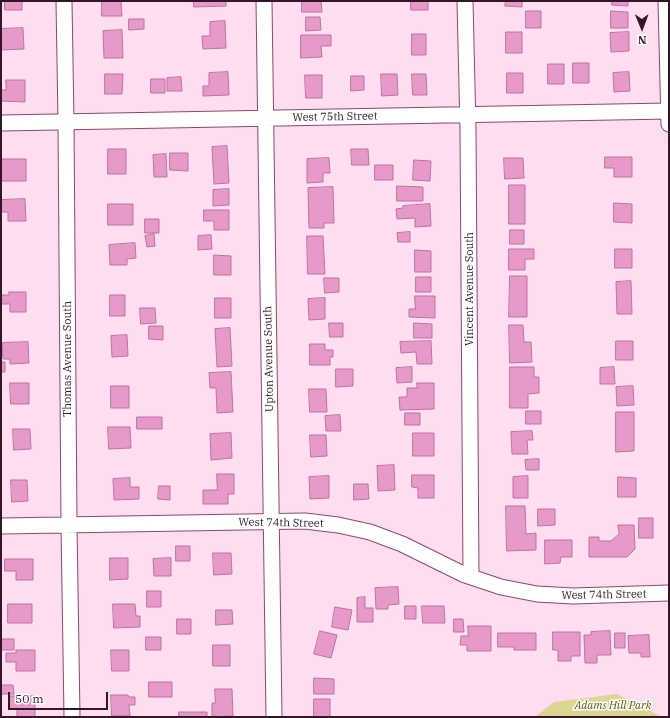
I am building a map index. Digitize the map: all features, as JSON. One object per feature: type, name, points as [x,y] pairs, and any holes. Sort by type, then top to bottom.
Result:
[{"type":"street","name":"Thomas Avenue South","points":[[64,1],[72,717]]},
{"type":"street","name":"Upton Avenue South","points":[[264,1],[274,717]]},
{"type":"street","name":"Vincent Avenue South","points":[[465,1],[468,115],[472,502],[471,577]]},
{"type":"street","points":[[666,1],[669,115]]},
{"type":"street","name":"West 75th Street","points":[[1,123],[468,115],[669,115]]},
{"type":"street","name":"West 74th Street","points":[[1,526],[305,521],[338,525],[370,532],[402,544],[471,577],[500,587],[537,594],[573,596],[669,594]]},
{"type":"green space","name":"Adams Hill Park","points":[[617,694],[662,717],[535,717],[554,702]]},
{"type":"building","points":[[5,1],[22,1],[22,10],[5,10]]},
{"type":"building","points":[[102,1],[121,1],[122,16],[102,16]]},
{"type":"building","points":[[194,1],[226,1],[226,6],[194,7]]},
{"type":"building","points":[[302,1],[321,1],[322,12],[302,12]]},
{"type":"building","points":[[411,1],[428,1],[428,10],[411,10]]},
{"type":"building","points":[[506,1],[522,1],[522,7],[505,6]]},
{"type":"building","points":[[612,1],[628,1],[628,6],[612,5]]},
{"type":"building","points":[[526,11],[541,11],[541,28],[526,28]]},
{"type":"building","points":[[611,11],[628,12],[628,28],[611,28]]},
{"type":"building","points":[[306,17],[320,17],[321,30],[306,31]]},
{"type":"building","points":[[129,19],[144,19],[144,29],[129,30]]},
{"type":"building","points":[[225,21],[226,48],[203,49],[202,36],[210,36],[210,22]]},
{"type":"building","points":[[23,28],[24,49],[1,50],[1,29]]},
{"type":"building","points":[[122,30],[123,58],[104,58],[103,31]]},
{"type":"building","points":[[506,32],[522,32],[522,53],[506,53]]},
{"type":"building","points":[[629,32],[629,51],[611,52],[610,33]]},
{"type":"building","points":[[412,34],[426,34],[426,55],[412,55]]},
{"type":"building","points":[[301,35],[331,35],[331,46],[321,46],[322,57],[301,58]]},
{"type":"building","points":[[573,63],[589,63],[589,83],[573,83]]},
{"type":"building","points":[[548,64],[564,64],[564,84],[548,84]]},
{"type":"building","points":[[228,72],[229,95],[203,96],[203,86],[209,86],[209,73]]},
{"type":"building","points":[[629,72],[630,91],[614,92],[613,73]]},
{"type":"building","points":[[507,73],[523,73],[523,93],[507,93]]},
{"type":"building","points":[[105,74],[123,74],[122,94],[105,94]]},
{"type":"building","points":[[381,74],[397,74],[398,95],[382,96]]},
{"type":"building","points":[[412,74],[426,74],[427,95],[413,95]]},
{"type":"building","points":[[305,75],[322,75],[322,98],[306,98]]},
{"type":"building","points":[[351,76],[364,76],[364,90],[351,91]]},
{"type":"building","points":[[181,77],[182,91],[167,91],[167,78]]},
{"type":"building","points":[[151,79],[165,79],[165,93],[151,93]]},
{"type":"building","points":[[6,80],[25,80],[25,102],[1,101],[1,90],[6,90]]},
{"type":"building","points":[[227,146],[229,183],[214,184],[212,147]]},
{"type":"building","points":[[108,149],[126,149],[126,174],[108,174]]},
{"type":"building","points":[[351,149],[368,149],[369,165],[352,165]]},
{"type":"building","points":[[170,153],[188,153],[188,171],[170,170]]},
{"type":"building","points":[[166,154],[167,177],[154,177],[153,155]]},
{"type":"building","points":[[605,157],[632,157],[632,177],[614,177],[614,168],[605,168]]},
{"type":"building","points":[[329,158],[330,173],[323,173],[323,182],[307,183],[307,159]]},
{"type":"building","points":[[504,158],[523,158],[524,178],[505,179]]},
{"type":"building","points":[[1,159],[26,159],[26,181],[1,181]]},
{"type":"building","points":[[414,160],[431,161],[430,181],[413,180]]},
{"type":"building","points":[[375,165],[393,165],[393,180],[375,180]]},
{"type":"building","points":[[509,185],[525,185],[525,224],[509,224]]},
{"type":"building","points":[[397,186],[423,187],[423,201],[397,201]]},
{"type":"building","points":[[333,187],[334,223],[324,223],[324,228],[309,228],[308,188]]},
{"type":"building","points":[[229,189],[229,205],[213,206],[213,190]]},
{"type":"building","points":[[25,199],[26,221],[8,221],[8,212],[1,212],[1,200]]},
{"type":"building","points":[[614,203],[632,204],[632,223],[614,222]]},
{"type":"building","points":[[108,204],[133,204],[133,225],[108,225]]},
{"type":"building","points":[[430,204],[431,226],[415,227],[415,218],[397,219],[396,209],[403,208],[403,206]]},
{"type":"building","points":[[204,210],[229,210],[229,230],[214,230],[214,221],[204,221]]},
{"type":"building","points":[[145,219],[159,219],[159,233],[145,233]]},
{"type":"building","points":[[510,230],[524,230],[524,244],[510,244]]},
{"type":"building","points":[[410,232],[410,242],[398,242],[397,233]]},
{"type":"building","points":[[154,234],[155,246],[147,247],[145,236]]},
{"type":"building","points":[[211,235],[212,249],[198,250],[198,236]]},
{"type":"building","points":[[307,236],[323,236],[325,274],[308,274]]},
{"type":"building","points":[[135,243],[136,258],[127,259],[127,265],[110,265],[109,245]]},
{"type":"building","points":[[509,249],[534,249],[534,259],[525,259],[525,270],[509,270]]},
{"type":"building","points":[[615,249],[632,249],[632,268],[615,268]]},
{"type":"building","points":[[415,250],[431,251],[431,272],[415,272]]},
{"type":"building","points":[[214,255],[231,256],[231,275],[214,275]]},
{"type":"building","points":[[510,276],[527,276],[527,317],[509,317]]},
{"type":"building","points":[[416,277],[431,277],[431,292],[416,292]]},
{"type":"building","points":[[324,278],[339,278],[339,292],[325,293]]},
{"type":"building","points":[[631,281],[632,314],[617,314],[616,282]]},
{"type":"building","points":[[9,292],[26,292],[26,312],[10,312],[10,304],[1,304],[1,295],[9,295]]},
{"type":"building","points":[[110,295],[125,295],[125,316],[110,316]]},
{"type":"building","points":[[415,296],[435,296],[435,318],[409,317],[409,309],[415,309]]},
{"type":"building","points":[[215,298],[231,298],[231,318],[215,318]]},
{"type":"building","points":[[325,298],[325,319],[309,320],[308,299]]},
{"type":"building","points":[[140,308],[155,308],[156,323],[141,324]]},
{"type":"building","points":[[329,323],[343,323],[343,337],[330,337]]},
{"type":"building","points":[[414,323],[432,324],[432,338],[414,338]]},
{"type":"building","points":[[509,325],[523,325],[524,342],[531,342],[532,362],[510,363]]},
{"type":"building","points":[[149,326],[163,326],[163,340],[149,339]]},
{"type":"building","points":[[230,328],[232,366],[217,367],[215,329]]},
{"type":"building","points":[[127,335],[128,356],[112,357],[111,336]]},
{"type":"building","points":[[431,341],[432,364],[417,364],[416,352],[401,353],[400,342]]},
{"type":"building","points":[[616,341],[633,341],[633,360],[616,360]]},
{"type":"building","points":[[28,342],[29,363],[10,364],[10,359],[3,359],[2,343]]},
{"type":"building","points":[[310,344],[325,344],[325,350],[333,350],[333,357],[330,357],[330,365],[310,365]]},
{"type":"building","points":[[1,362],[5,362],[5,372],[1,372]]},
{"type":"building","points":[[412,367],[412,382],[397,383],[396,368]]},
{"type":"building","points":[[510,367],[534,367],[534,377],[539,377],[539,393],[528,394],[528,408],[510,408]]},
{"type":"building","points":[[614,367],[615,384],[600,384],[600,368]]},
{"type":"building","points":[[336,369],[353,369],[353,386],[336,387]]},
{"type":"building","points":[[231,372],[233,412],[217,413],[216,388],[210,388],[209,373]]},
{"type":"building","points":[[10,383],[29,383],[29,404],[11,404]]},
{"type":"building","points":[[417,383],[434,383],[434,409],[400,410],[399,397],[407,397],[407,388],[417,388]]},
{"type":"building","points":[[111,386],[129,386],[129,408],[111,408]]},
{"type":"building","points":[[633,386],[634,405],[617,406],[616,387]]},
{"type":"building","points":[[309,389],[326,389],[327,412],[310,412]]},
{"type":"building","points":[[526,411],[541,411],[541,424],[526,424]]},
{"type":"building","points":[[616,412],[634,412],[634,451],[616,452]]},
{"type":"building","points":[[405,413],[420,413],[420,425],[405,425]]},
{"type":"building","points":[[340,415],[341,431],[326,431],[325,416]]},
{"type":"building","points":[[137,417],[162,417],[162,429],[137,429]]},
{"type":"building","points":[[108,427],[130,427],[131,448],[109,449]]},
{"type":"building","points":[[13,429],[30,429],[31,449],[14,450]]},
{"type":"building","points":[[532,431],[533,440],[527,440],[528,454],[512,454],[511,432]]},
{"type":"building","points":[[231,433],[232,458],[211,460],[210,434]]},
{"type":"building","points":[[413,433],[434,433],[434,456],[413,456]]},
{"type":"building","points":[[310,435],[326,435],[327,456],[311,457]]},
{"type":"building","points":[[539,459],[539,470],[526,470],[525,460]]},
{"type":"building","points":[[394,465],[395,490],[378,491],[377,466]]},
{"type":"building","points":[[217,474],[234,474],[234,494],[228,494],[228,504],[203,504],[203,490],[217,490]]},
{"type":"building","points":[[412,475],[434,475],[434,498],[418,498],[418,488],[412,487]]},
{"type":"building","points":[[329,476],[329,498],[310,499],[309,477]]},
{"type":"building","points":[[528,476],[528,498],[513,498],[513,477]]},
{"type":"building","points":[[618,477],[636,478],[636,497],[618,497]]},
{"type":"building","points":[[130,478],[130,487],[139,487],[139,499],[114,500],[113,479]]},
{"type":"building","points":[[11,480],[27,480],[28,501],[12,502]]},
{"type":"building","points":[[354,484],[368,484],[369,499],[354,500]]},
{"type":"building","points":[[159,486],[170,486],[170,500],[158,499]]},
{"type":"building","points":[[506,506],[525,506],[526,534],[536,533],[536,550],[507,551]]},
{"type":"building","points":[[538,509],[555,509],[555,525],[538,526]]},
{"type":"building","points":[[639,518],[653,518],[653,538],[639,538]]},
{"type":"building","points":[[618,525],[634,525],[635,549],[627,557],[589,557],[589,537],[599,537],[599,541],[611,541],[619,534]]},
{"type":"building","points":[[545,540],[572,540],[572,557],[561,557],[560,563],[545,564]]},
{"type":"building","points":[[176,546],[190,546],[190,561],[176,561]]},
{"type":"building","points":[[213,553],[231,553],[232,574],[214,575]]},
{"type":"building","points":[[110,558],[128,558],[128,579],[110,580]]},
{"type":"building","points":[[171,558],[171,576],[154,576],[153,559]]},
{"type":"building","points":[[5,559],[33,559],[33,580],[16,580],[16,571],[5,571]]},
{"type":"building","points":[[398,587],[399,604],[388,605],[388,609],[376,609],[375,588]]},
{"type":"building","points":[[147,591],[161,591],[161,607],[147,607]]},
{"type":"building","points":[[365,597],[365,608],[373,608],[373,622],[357,622],[357,598]]},
{"type":"building","points":[[8,604],[32,604],[32,623],[8,623]]},
{"type":"building","points":[[113,604],[135,604],[136,616],[140,616],[140,627],[114,628]]},
{"type":"building","points":[[405,606],[416,606],[416,619],[405,619]]},
{"type":"building","points":[[422,606],[444,606],[445,623],[423,623]]},
{"type":"building","points":[[335,607],[352,610],[348,630],[332,627]]},
{"type":"building","points":[[216,610],[232,610],[233,624],[216,625]]},
{"type":"building","points":[[177,619],[191,619],[191,634],[177,634]]},
{"type":"building","points":[[454,619],[463,619],[464,632],[454,632]]},
{"type":"building","points":[[468,626],[491,626],[491,651],[467,651],[467,645],[460,645],[461,636],[468,636]]},
{"type":"building","points":[[320,631],[337,635],[331,658],[314,654]]},
{"type":"building","points":[[610,631],[611,655],[597,655],[597,663],[585,663],[584,635],[591,635],[591,632]]},
{"type":"building","points":[[553,632],[580,632],[580,656],[571,656],[571,661],[558,661],[558,650],[553,650]]},
{"type":"building","points":[[498,633],[536,633],[536,650],[514,650],[514,647],[498,647]]},
{"type":"building","points":[[615,633],[625,633],[625,648],[615,648]]},
{"type":"building","points":[[649,635],[650,657],[641,657],[641,653],[629,653],[628,636]]},
{"type":"building","points":[[146,637],[161,637],[161,650],[146,650]]},
{"type":"building","points":[[1,639],[14,639],[14,650],[1,650]]},
{"type":"building","points":[[213,645],[230,645],[230,666],[213,666]]},
{"type":"building","points":[[16,650],[35,650],[35,671],[16,671],[16,662],[6,662],[6,653],[16,653]]},
{"type":"building","points":[[111,650],[129,650],[129,671],[112,671]]},
{"type":"building","points":[[314,678],[334,679],[334,694],[314,694]]},
{"type":"building","points":[[149,682],[172,682],[172,697],[149,697]]},
{"type":"building","points":[[1,685],[13,685],[14,694],[1,694]]},
{"type":"building","points":[[215,689],[232,689],[233,716],[212,717],[212,703],[215,703]]},
{"type":"building","points":[[111,695],[128,695],[129,697],[135,697],[135,705],[129,705],[130,716],[112,716]]},
{"type":"building","points":[[10,696],[35,696],[35,717],[17,717],[17,709],[10,709]]},
{"type":"building","points":[[314,699],[330,699],[330,717],[314,717]]},
{"type":"building","points":[[179,712],[207,712],[207,717],[179,717]]}]
